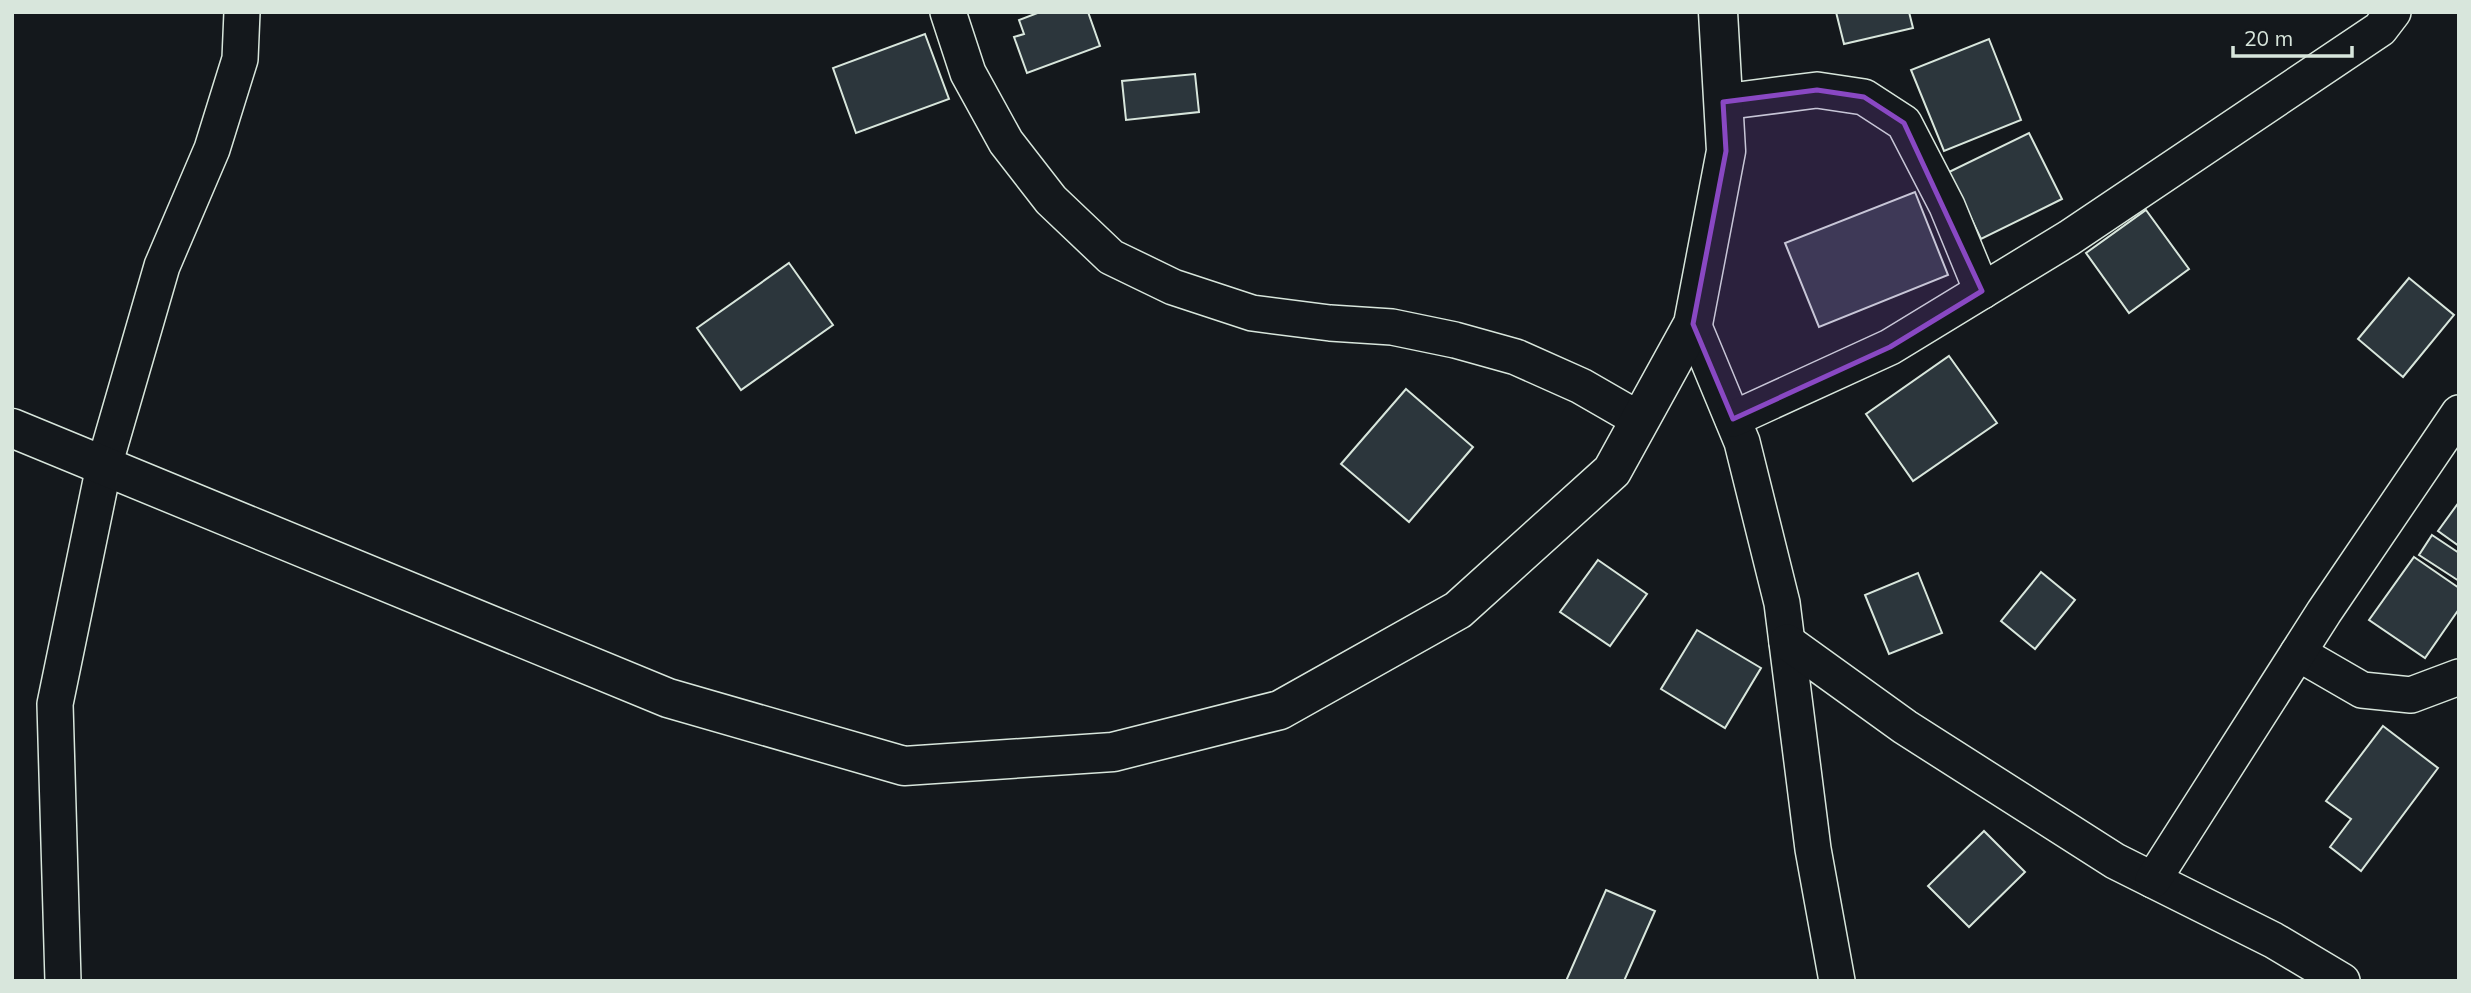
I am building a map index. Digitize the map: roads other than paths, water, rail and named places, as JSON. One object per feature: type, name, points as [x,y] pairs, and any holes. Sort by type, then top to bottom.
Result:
[{"type":"street","points":[[63,981],[55,704],[104,466],[162,266],[212,149],[240,60],[242,12]]},
{"type":"street","points":[[948,12],[968,73],[1006,142],[1051,200],[1111,257],[1172,287],[1252,313],[1330,323],[1392,327],[1516,357],[1581,386],[1640,420]]},
{"type":"street","points":[[12,428],[668,698],[904,766],[1113,752],[1280,710],[1458,610],[1612,471],[1693,324],[1726,151],[1718,12]]},
{"type":"street","points":[[1733,419],[1890,347],[2069,238],[2380,29],[2393,12]]},
{"type":"street","points":[[1723,102],[1817,90],[1864,97],[1904,123],[1947,206],[1982,291]]},
{"type":"street","points":[[1693,324],[1742,442],[1782,603],[1812,849],[1837,981]]},
{"type":"street","points":[[2153,880],[2298,653],[2453,433]]},
{"type":"street","points":[[1787,642],[1905,727],[2115,862],[2273,940],[2342,981]]},
{"type":"street","points":[[2298,653],[2362,690],[2411,695],[2459,677]]}]
